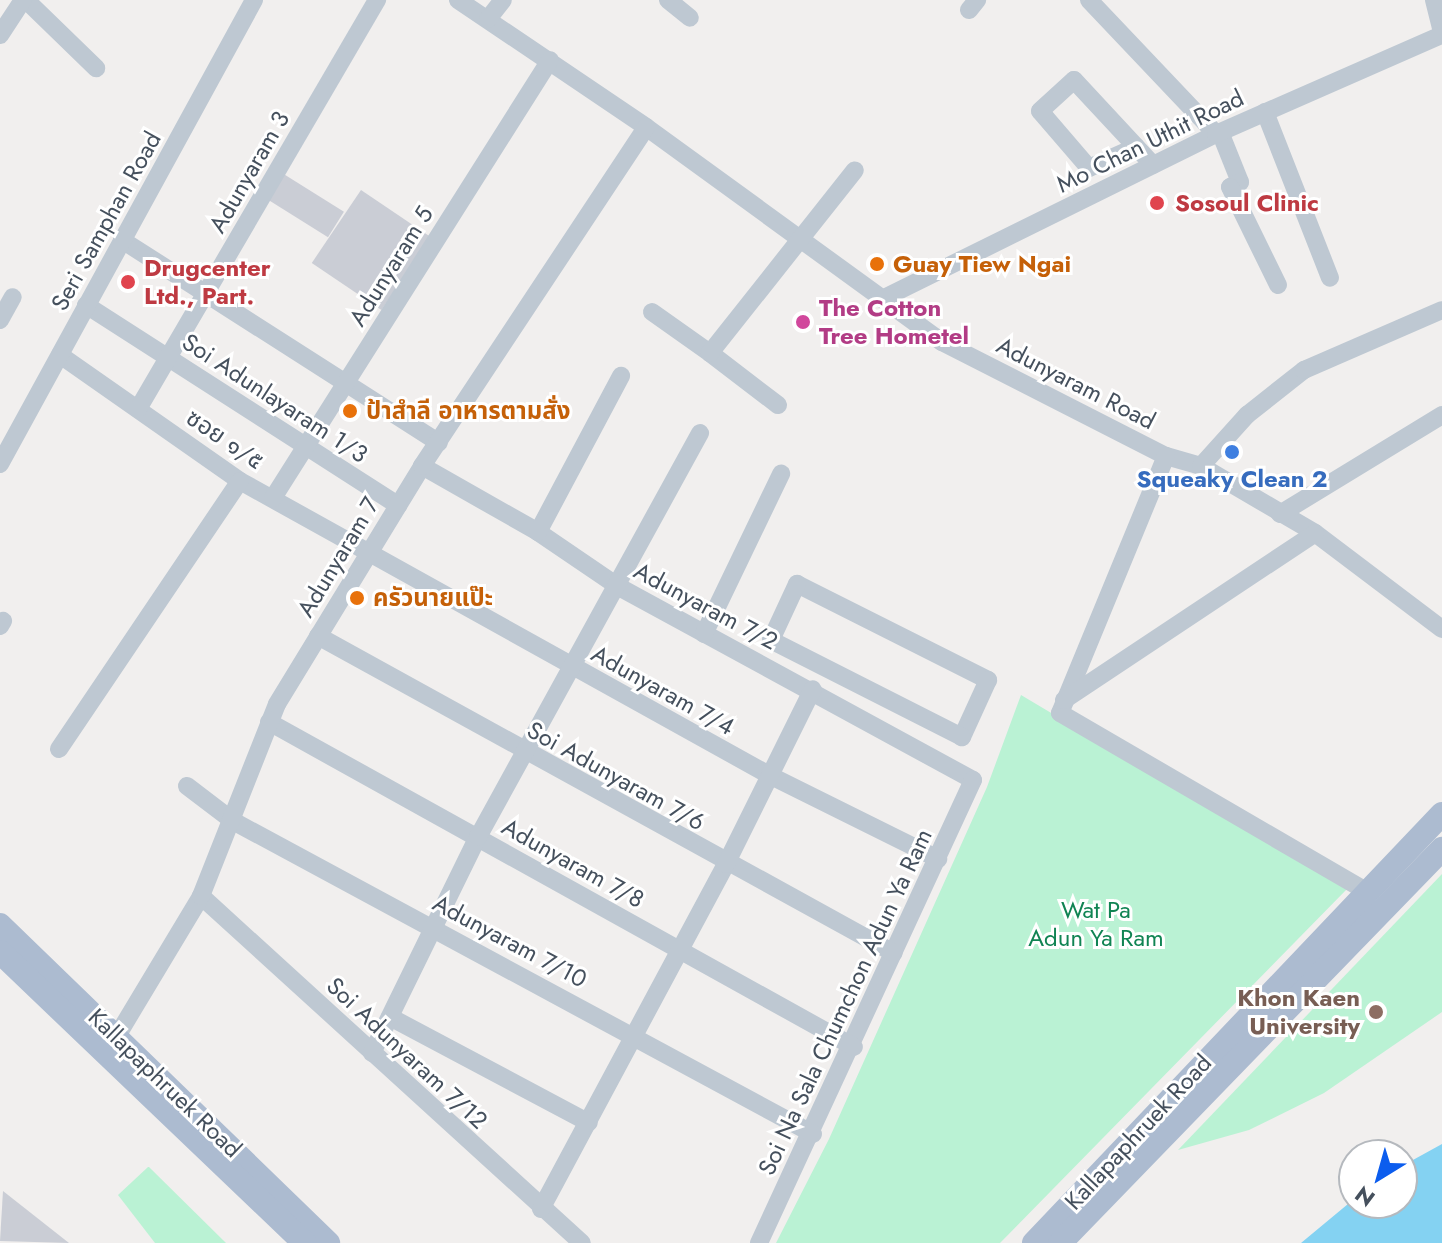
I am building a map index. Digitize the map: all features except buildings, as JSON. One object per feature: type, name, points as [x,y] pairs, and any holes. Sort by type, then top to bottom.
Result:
[{"type":"main road","name":"Kallapaphruek Road","points":[[1060,1243],[1368,892],[1442,814]]},
{"type":"main road","name":"Kallapaphruek Road","points":[[1034,1243],[1442,849]]},
{"type":"main road","name":"Kallapaphruek Road","points":[[0,925],[328,1243]]},
{"type":"main road","name":"Kallapaphruek Road","points":[[0,952],[304,1243]]},
{"type":"street","points":[[0,35],[25,0],[96,68]]},
{"type":"street","name":"Seri Samphan Road","points":[[1,462],[254,0]]},
{"type":"street","name":"Adunyaram 3","points":[[138,409],[377,0]]},
{"type":"street","name":"Adunyaram Road","points":[[458,0],[646,127],[942,342],[1166,456],[1201,466],[1315,533],[1442,629]]},
{"type":"street","points":[[488,19],[503,0]]},
{"type":"street","points":[[668,0],[690,18]]},
{"type":"street","points":[[1089,0],[1218,133],[1240,182],[1230,187],[1278,285]]},
{"type":"street","points":[[1434,0],[1442,34]]},
{"type":"street","name":"Mo Chan Uthit Road","points":[[882,299],[1218,133],[1442,34]]},
{"type":"street","name":"Adunyaram 5","points":[[273,498],[550,60]]},
{"type":"street","points":[[1136,147],[1089,168],[1040,111],[1074,80],[1153,165]]},
{"type":"street","points":[[1265,112],[1330,278]]},
{"type":"street","name":"Adunyaram 7","points":[[117,1036],[201,896],[233,821],[269,722],[318,636],[422,466],[646,127]]},
{"type":"street","points":[[710,353],[855,170]]},
{"type":"street","points":[[122,240],[439,443]]},
{"type":"street","points":[[0,320],[13,297]]},
{"type":"street","name":"Soi Adunlayaram 1/3","points":[[86,305],[398,505]]},
{"type":"street","points":[[1201,466],[1247,415],[1304,370],[1442,310]]},
{"type":"street","points":[[652,312],[778,405]]},
{"type":"street","name":"ซอย ๑/๕","points":[[60,355],[240,481],[371,550]]},
{"type":"street","points":[[538,532],[621,376]]},
{"type":"street","points":[[1280,514],[1442,415]]},
{"type":"street","points":[[372,1053],[478,837],[619,587],[700,433]]},
{"type":"street","points":[[1166,456],[1060,713],[1368,892]]},
{"type":"street","name":"Adunyaram 7/2","points":[[422,466],[538,532],[619,587],[813,689],[973,780]]},
{"type":"street","points":[[704,634],[781,474]]},
{"type":"street","points":[[59,749],[240,481]]},
{"type":"street","points":[[1064,700],[1315,533]]},
{"type":"street","name":"Adunyaram 7/4","points":[[371,550],[572,668],[769,775],[938,859]]},
{"type":"street","points":[[797,584],[988,680],[962,737],[871,691],[771,640],[797,584]]},
{"type":"street","name":"Soi Adunyaram 7/6","points":[[318,636],[726,864],[894,953]]},
{"type":"street","points":[[541,1209],[726,864],[813,689]]},
{"type":"street","points":[[858,715],[871,691]]},
{"type":"street","name":"Adunyaram 7/8","points":[[269,722],[854,1047]]},
{"type":"street","name":"Soi Na Sala Chumchon Adun Ya Ram","points":[[759,1243],[854,1047],[973,780]]},
{"type":"street","name":"Adunyaram 7/10","points":[[187,786],[233,821],[813,1134]]},
{"type":"street","name":"Soi Adunyaram 7/12","points":[[201,896],[541,1209],[582,1243]]},
{"type":"street","points":[[390,1017],[589,1123]]},
{"type":"green space","name":"Wat Pa Adun Ya Ram","points":[[1021,695],[1347,889],[1000,1243],[776,1243],[829,1139],[987,787]]},
{"type":"green space","points":[[1442,874],[1442,1012],[1324,1093],[1249,1130],[1178,1150]]},
{"type":"green space","points":[[148,1167],[226,1243],[155,1243],[118,1195]]},
{"type":"water","points":[[1442,1144],[1442,1243],[1301,1243],[1338,1212],[1338,1219],[1418,1219],[1418,1157]]},
{"type":"place","name":"Sosoul Clinic","points":[[1157,203]]},
{"type":"place","name":"Guay Tiew Ngai","points":[[877,264]]},
{"type":"place","name":"Drugcenter Ltd., Part.","points":[[128,282]]},
{"type":"place","name":"The Cotton Tree Hometel","points":[[803,322]]},
{"type":"place","name":"ป้าสำลี อาหารตามสั่ง","points":[[350,411]]},
{"type":"place","name":"Squeaky Clean 2","points":[[1232,452]]},
{"type":"place","name":"ครัวนายแป๊ะ","points":[[357,598]]},
{"type":"place","name":"Khon Kaen University","points":[[1376,1012]]}]
